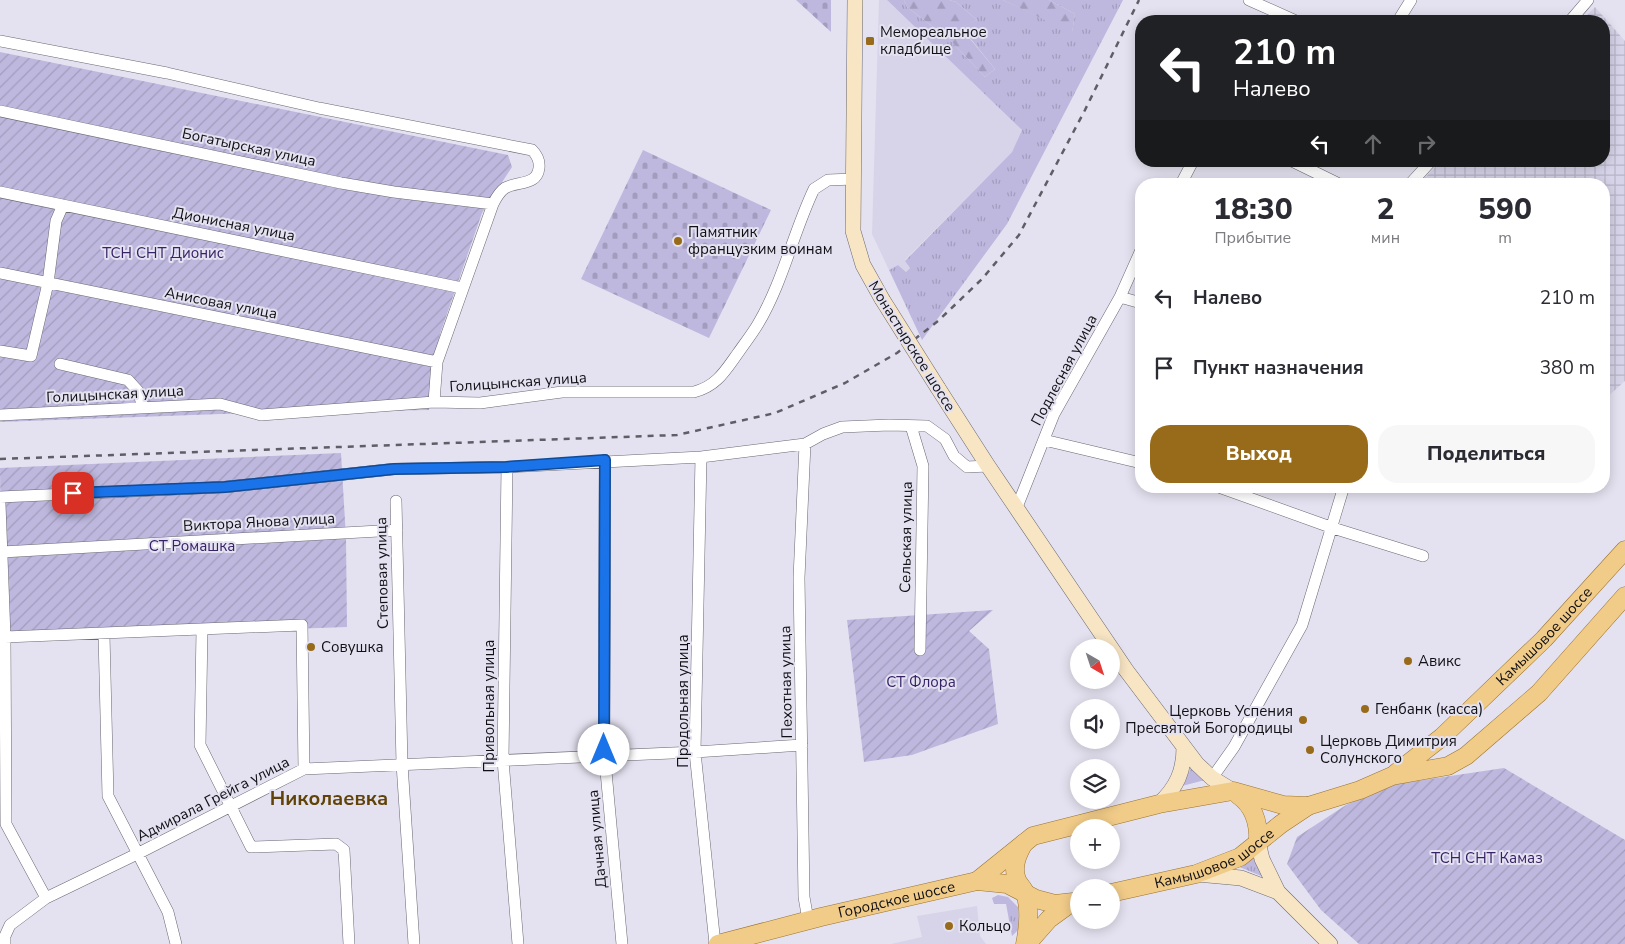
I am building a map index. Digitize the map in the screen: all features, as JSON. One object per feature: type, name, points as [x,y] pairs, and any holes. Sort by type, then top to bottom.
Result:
[{"type":"main road","name":"Монастырское шоссе","points":[[855,0],[853,231],[863,265],[882,299],[988,466],[1126,670],[1197,764],[1212,778],[1243,798],[1256,818],[1258,842]]},
{"type":"main road","name":"Камышовое шоссе","points":[[1392,776],[1442,737],[1544,639],[1625,550]]},
{"type":"main road","name":"Камышовое шоссе","points":[[1120,891],[1196,874],[1240,857],[1308,806],[1360,790],[1392,776],[1448,766],[1466,756],[1539,693],[1625,596]]},
{"type":"main road","points":[[1159,804],[1180,779],[1184,763],[1184,747]]},
{"type":"main road","points":[[977,881],[1032,836],[1159,804],[1233,792],[1274,803],[1308,806]]},
{"type":"main road","points":[[1026,841],[1015,860],[1017,881],[1025,892],[1027,904],[1026,944]]},
{"type":"main road","points":[[1258,842],[1262,859],[1278,892],[1330,944]]},
{"type":"main road","points":[[1196,874],[1241,878],[1278,892]]},
{"type":"main road","name":"Городское шоссе","points":[[716,944],[808,920],[977,881],[1007,884],[1036,899],[1055,904],[1070,902]]},
{"type":"main road","points":[[1026,944],[1049,919],[1070,905]]},
{"type":"street","points":[[1248,0],[1282,15]]},
{"type":"street","points":[[1402,15],[1412,0]]},
{"type":"street","points":[[1575,15],[1588,0]]},
{"type":"street","points":[[0,41],[167,73],[319,108],[359,114],[532,150],[540,166],[535,178],[530,182],[506,188],[500,192],[493,204],[437,362],[434,402]]},
{"type":"street","name":"Богатырская улица","points":[[0,111],[341,183],[394,192],[493,204]]},
{"type":"street","points":[[1305,167],[1327,178]]},
{"type":"street","points":[[1415,178],[1426,167]]},
{"type":"street","name":"Голицынская улица","points":[[0,415],[220,404],[261,415],[434,402],[480,403],[562,392],[694,392],[706,389],[716,383],[724,374],[758,324],[775,288],[814,189],[828,180],[854,179]]},
{"type":"street","name":"Дионисная улица","points":[[0,192],[462,288]]},
{"type":"street","points":[[0,351],[30,356],[48,283],[56,221],[63,205]]},
{"type":"street","name":"Подлесная улица","points":[[1017,507],[1054,414],[1120,297],[1135,263]]},
{"type":"street","name":"Анисовая улица","points":[[0,274],[437,362]]},
{"type":"street","points":[[1120,297],[1135,301]]},
{"type":"street","points":[[60,364],[128,380],[138,391],[143,407]]},
{"type":"street","name":"Сельская улица","points":[[911,426],[922,466],[920,650]]},
{"type":"street","points":[[0,497],[225,487],[394,469],[506,467],[605,460],[701,457],[805,444],[823,434],[842,427],[927,426],[945,439],[954,456],[967,467],[988,466]]},
{"type":"street","points":[[1044,440],[1135,462]]},
{"type":"street","name":"Пехотная улица","points":[[805,444],[799,578],[804,897],[808,920]]},
{"type":"street","name":"Продольная улица","points":[[701,457],[695,752],[716,944]]},
{"type":"street","name":"Дачная улица","points":[[605,460],[604,756],[622,944]]},
{"type":"street","name":"Привольная улица","points":[[506,467],[503,760],[518,944]]},
{"type":"street","points":[[1236,493],[1333,528],[1423,556]]},
{"type":"street","points":[[1212,778],[1234,747],[1302,626],[1342,493]]},
{"type":"street","name":"Степовая улица","points":[[396,501],[402,764],[414,944]]},
{"type":"street","points":[[0,504],[5,637],[2,674],[6,824],[46,898]]},
{"type":"street","name":"Виктора Янова улица","points":[[2,552],[397,530]]},
{"type":"street","points":[[5,637],[104,635],[302,625],[304,769]]},
{"type":"street","points":[[202,630],[200,745],[247,842],[253,848],[336,844],[342,847],[345,853],[349,944]]},
{"type":"street","points":[[104,635],[108,796],[168,912],[176,944]]},
{"type":"street","name":"Адмирала Грейга улица","points":[[5,944],[4,936],[10,925],[46,898],[304,769],[695,752],[802,745]]},
{"type":"shaded area","points":[[879,0],[887,0],[1022,130],[1012,152],[905,260],[910,268],[906,272],[898,265],[889,270],[872,234]]},
{"type":"shaded area","points":[[1595,7],[1602,15],[1587,15]]},
{"type":"shaded area","points":[[1610,24],[1625,41],[1625,381],[1610,395],[1610,178],[1425,178],[1435,167],[1610,167]]},
{"type":"shaded area","name":"Кольцо","points":[[977,906],[980,936],[986,944],[891,944],[922,937],[917,916]]},
{"type":"green space","points":[[796,0],[831,0],[831,32]]},
{"type":"green space","points":[[887,0],[904,0],[907,7],[949,39],[985,77],[995,69],[961,27],[977,20],[956,2],[949,0],[1003,0],[1072,32],[1075,14],[1049,0],[1123,0],[1007,224],[922,340],[889,270],[898,265],[906,272],[910,268],[905,261],[1012,152],[1022,130]]},
{"type":"green space","points":[[904,0],[949,0],[956,2],[977,20],[961,28],[995,69],[985,77],[949,39],[907,7]]},
{"type":"green space","points":[[1003,0],[1049,0],[1075,14],[1072,33]]},
{"type":"green space","name":"ТСН СНТ Дионис","points":[[0,52],[508,155],[512,167],[482,213],[440,334],[429,396],[429,410],[221,414],[0,422]]},
{"type":"green space","points":[[643,150],[771,210],[709,338],[581,279]]},
{"type":"green space","name":"СТ Ромашка","points":[[341,453],[346,538],[347,627],[2,639],[0,468]]},
{"type":"green space","name":"СТ Флора","points":[[993,610],[969,631],[989,649],[998,724],[912,755],[864,762],[847,620]]},
{"type":"green space","points":[[1191,768],[1205,780],[1182,786]]},
{"type":"green space","name":"ТСН СНТ Камаз","points":[[1504,768],[1625,840],[1625,944],[1359,944],[1321,910],[1287,864],[1297,837],[1346,805],[1390,785]]},
{"type":"green space","points":[[1254,856],[1266,878],[1237,866]]},
{"type":"green space","points":[[998,895],[1008,897],[1018,907],[1019,929],[1012,936],[1006,904],[994,904],[992,898]]},
{"type":"railway","points":[[0,459],[677,435],[775,413],[845,383],[897,353],[938,321],[982,279],[1019,235],[1085,110],[1139,0]]},
{"type":"place","name":"Мемореальное кладбище","points":[[870,41]]},
{"type":"place","name":"Памятник французким воинам","points":[[678,241]]},
{"type":"place","name":"Совушка","points":[[311,647]]},
{"type":"place","name":"Авикс","points":[[1408,661]]},
{"type":"place","name":"Генбанк (касса)","points":[[1365,709]]},
{"type":"place","name":"Церковь Успения Пресвятой Богородицы","points":[[1303,720]]},
{"type":"place","name":"Церковь Димитрия Солунского","points":[[1310,750]]},
{"type":"place","name":"Кольцо","points":[[949,926]]},
{"type":"district","name":"Николаевка","points":[[329,798]]},
{"type":"route","points":[[73,493],[225,487],[394,469],[506,467],[605,460],[604,750]]}]
